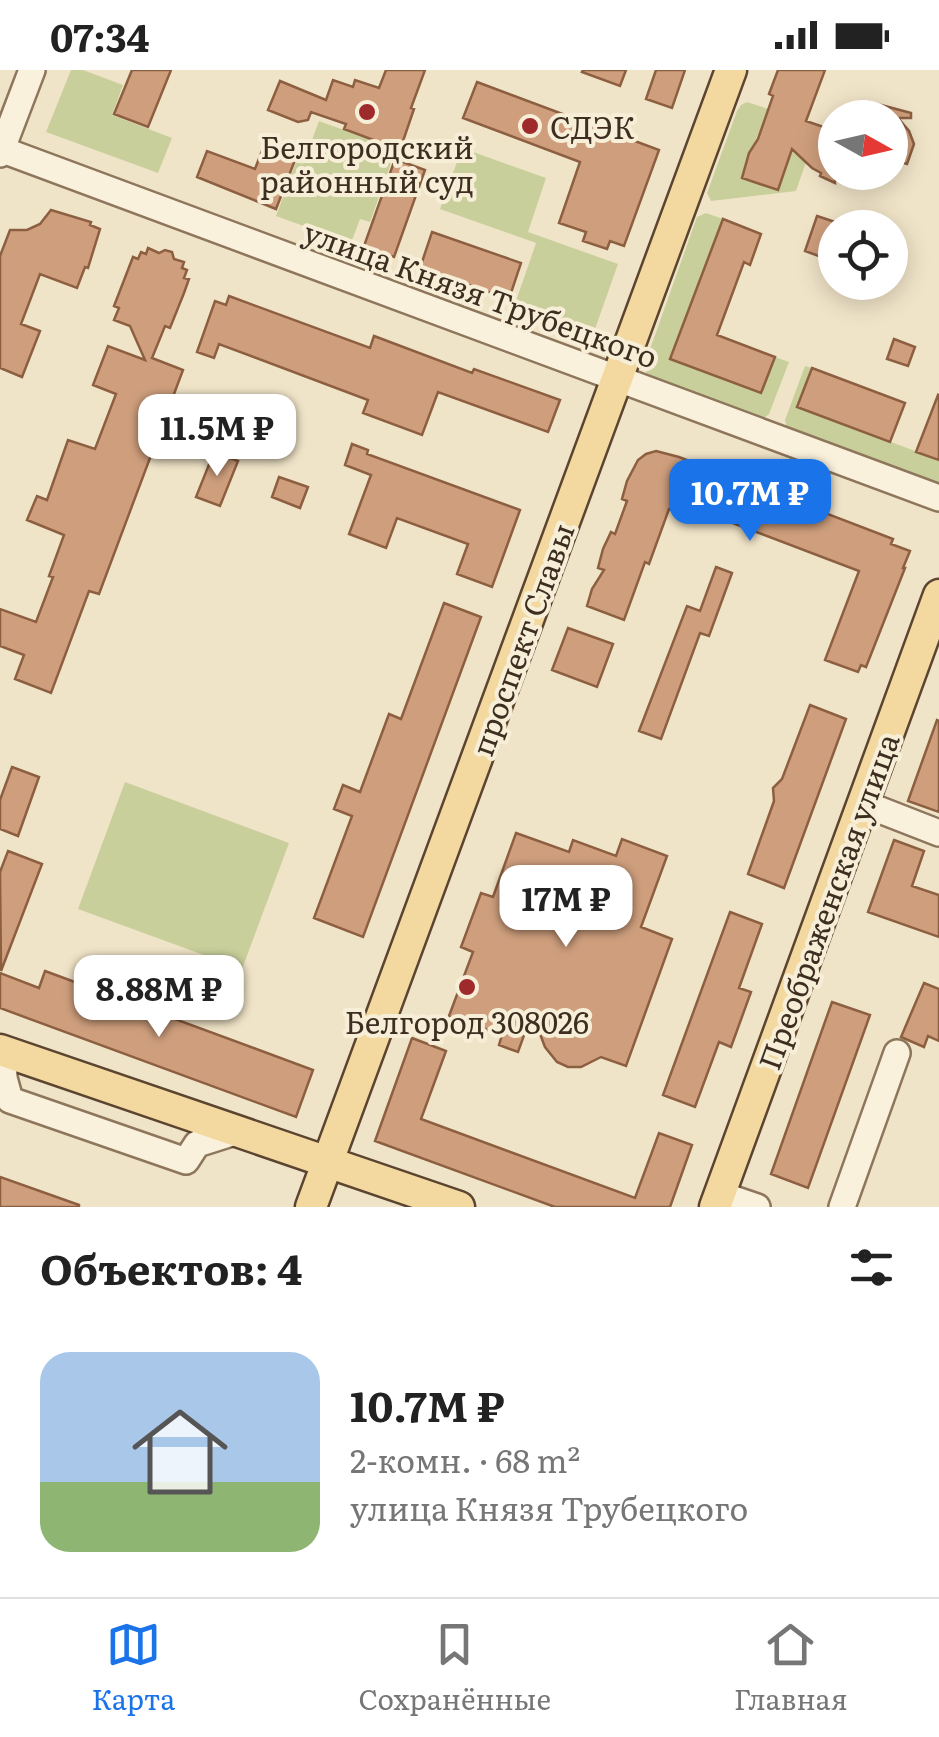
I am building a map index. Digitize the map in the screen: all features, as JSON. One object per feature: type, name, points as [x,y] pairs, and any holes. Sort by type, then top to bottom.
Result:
[{"type":"main road","name":"проспект Славы","points":[[311,1207],[731,70]]},
{"type":"main road","name":"Преображенская улица","points":[[717,1201],[939,594]]},
{"type":"main road","points":[[2,1050],[460,1207]]},
{"type":"street","points":[[0,151],[32,70]]},
{"type":"street","name":"улица Князя Трубецкого","points":[[0,151],[939,498]]},
{"type":"street","points":[[862,803],[939,832]]},
{"type":"street","points":[[2,1050],[10,1100],[186,1161],[197,1144],[238,1131]]},
{"type":"street","points":[[842,1207],[897,1054]]},
{"type":"street","points":[[717,1201],[756,1207]]},
{"type":"green space","points":[[71,70],[83,70],[123,85],[112,115],[172,138],[158,173],[46,132]]},
{"type":"green space","points":[[747,102],[802,120],[800,127],[766,115],[742,177],[778,190],[796,139],[806,162],[796,191],[711,201],[707,193],[737,111]]},
{"type":"green space","points":[[319,121],[396,149],[370,222],[360,219],[351,243],[276,216],[296,162],[303,164]]},
{"type":"green space","points":[[462,148],[546,178],[528,232],[618,264],[595,329],[516,301],[536,243],[440,209]]},
{"type":"green space","points":[[706,213],[723,219],[671,359],[761,393],[775,357],[789,362],[764,418],[652,378],[644,366],[697,217]]},
{"type":"green space","points":[[805,366],[812,368],[798,407],[939,460],[939,485],[787,429],[785,420]]},
{"type":"green space","points":[[125,782],[289,843],[242,969],[78,909]]},
{"type":"building","points":[[132,70],[171,70],[148,127],[114,114]]},
{"type":"building","points":[[386,70],[425,70],[400,150],[311,112],[308,120],[298,122],[268,110],[280,81],[326,100],[333,80],[353,87],[355,80],[379,88]]},
{"type":"building","points":[[583,70],[626,70],[620,86]]},
{"type":"building","points":[[656,70],[685,70],[672,108],[646,99]]},
{"type":"building","points":[[778,70],[825,70],[806,121],[818,125],[818,171],[792,149],[778,190],[742,178],[773,96],[769,94]]},
{"type":"building","points":[[477,82],[659,150],[624,246],[610,241],[607,249],[583,241],[586,232],[559,223],[580,162],[463,118]]},
{"type":"building","points":[[908,130],[914,144],[908,161]]},
{"type":"building","points":[[263,148],[295,160],[276,209],[197,177],[207,151],[255,169]]},
{"type":"building","points":[[395,159],[425,170],[394,257],[364,246]]},
{"type":"building","points":[[51,210],[91,222],[100,229],[77,288],[40,274],[21,324],[40,331],[22,377],[0,368],[0,256],[10,230],[27,230],[40,224]]},
{"type":"building","points":[[817,216],[818,216],[818,256],[805,251]]},
{"type":"building","points":[[723,219],[761,234],[750,265],[744,262],[717,335],[775,357],[761,393],[670,359]]},
{"type":"building","points":[[432,232],[521,263],[509,299],[420,268]]},
{"type":"building","points":[[148,248],[159,253],[172,252],[187,270],[184,278],[189,279],[184,293],[152,358],[183,370],[99,594],[89,591],[51,693],[15,679],[24,655],[0,646],[0,609],[36,622],[64,535],[27,520],[37,496],[47,500],[68,440],[95,449],[116,394],[93,385],[108,346],[145,360],[130,326],[114,320],[119,308],[114,306],[133,257],[138,259]]},
{"type":"building","points":[[229,296],[370,348],[374,336],[472,373],[474,369],[560,400],[548,432],[438,392],[422,435],[363,413],[368,400],[219,344],[214,358],[197,352],[215,301],[226,305]]},
{"type":"building","points":[[894,339],[915,347],[908,366],[887,359]]},
{"type":"building","points":[[812,368],[905,403],[890,442],[797,407]]},
{"type":"building","points":[[939,396],[939,460],[916,452]]},
{"type":"building","points":[[352,444],[368,450],[367,454],[520,510],[492,587],[457,574],[468,544],[397,518],[386,548],[349,534],[371,475],[345,465]]},
{"type":"building","points":[[656,451],[893,539],[891,544],[910,551],[866,667],[861,665],[858,672],[825,660],[859,571],[675,501],[649,564],[645,562],[624,620],[587,606],[604,570],[598,568],[603,549],[611,532],[615,534],[627,501],[622,499],[627,481],[638,460]]},
{"type":"building","points":[[214,452],[238,461],[220,506],[196,497]]},
{"type":"building","points":[[279,477],[308,487],[300,508],[272,497]]},
{"type":"building","points":[[716,567],[732,573],[709,636],[700,633],[661,739],[639,731],[687,606],[700,611]]},
{"type":"building","points":[[444,603],[481,617],[363,937],[314,918],[352,816],[334,809],[343,785],[360,792],[389,714],[401,719]]},
{"type":"building","points":[[568,628],[613,644],[597,687],[552,670]]},
{"type":"building","points":[[810,705],[846,719],[784,888],[748,874],[774,801],[773,788],[782,779]]},
{"type":"building","points":[[939,721],[939,812],[908,801]]},
{"type":"building","points":[[12,767],[39,777],[18,836],[0,829],[0,800]]},
{"type":"building","points":[[516,833],[569,852],[573,840],[616,856],[622,839],[667,856],[641,927],[672,939],[626,1066],[601,1057],[581,1067],[557,1062],[545,1047],[532,1013],[518,1052],[499,1045],[502,1035],[449,1016],[473,952],[461,947],[481,893],[493,897]]},
{"type":"building","points":[[894,840],[924,851],[912,886],[939,895],[939,937],[868,912]]},
{"type":"building","points":[[8,851],[42,864],[1,971],[0,872]]},
{"type":"building","points":[[730,912],[762,924],[739,988],[751,992],[731,1047],[719,1042],[695,1107],[663,1095]]},
{"type":"building","points":[[45,971],[313,1070],[296,1117],[0,1008],[0,973],[39,988]]},
{"type":"building","points":[[924,983],[939,989],[939,1041],[928,1036],[924,1047],[901,1037]]},
{"type":"building","points":[[832,1002],[870,1015],[808,1188],[771,1174]]},
{"type":"building","points":[[412,1038],[446,1051],[421,1119],[635,1198],[659,1133],[692,1145],[670,1207],[555,1207],[375,1141]]},
{"type":"building","points":[[0,1177],[79,1205],[79,1207],[0,1207]]},
{"type":"place","name":"Белгородский районный суд","points":[[367,112]]},
{"type":"place","name":"СДЭК","points":[[530,126]]},
{"type":"place","name":"Белгород 308026","points":[[467,987]]}]
